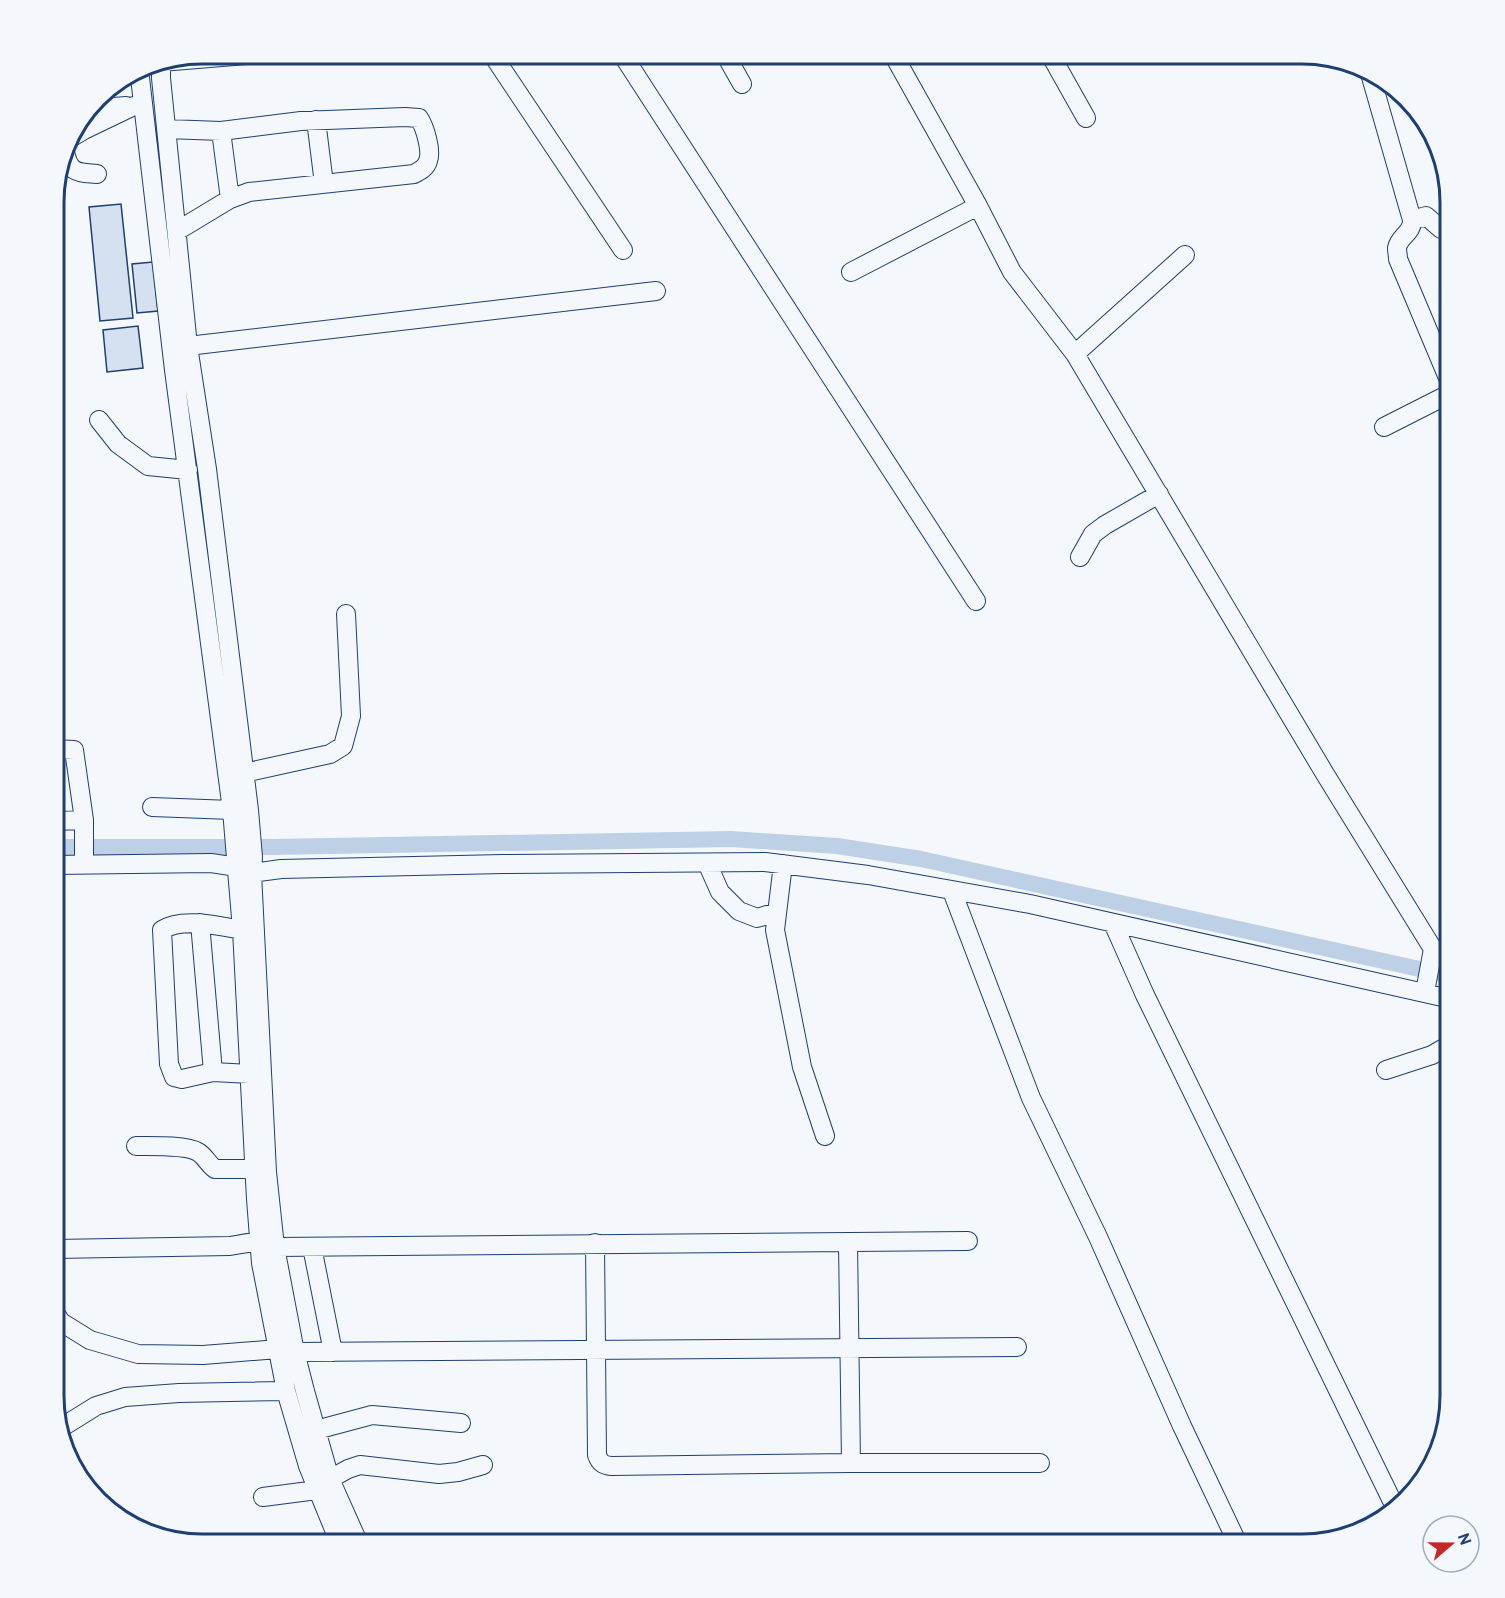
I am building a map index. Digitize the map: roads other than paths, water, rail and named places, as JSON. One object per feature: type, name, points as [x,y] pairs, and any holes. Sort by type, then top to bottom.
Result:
[{"type":"street","points":[[499,64],[622,250]]},
{"type":"street","points":[[629,64],[976,601]]},
{"type":"street","points":[[731,64],[742,84]]},
{"type":"street","points":[[898,65],[978,206],[1012,272],[1075,354],[1432,955],[1425,988]]},
{"type":"street","points":[[1056,65],[1086,118]]},
{"type":"street","points":[[162,71],[188,346],[207,469],[251,837],[245,864],[242,930],[254,1169],[267,1244]]},
{"type":"street","points":[[139,80],[138,105],[188,470],[233,831],[245,864],[267,1172],[267,1244],[261,1263],[287,1350],[316,1430],[324,1484],[337,1534]]},
{"type":"street","points":[[1373,84],[1412,220],[1409,231],[1397,248],[1398,259],[1440,359]]},
{"type":"street","points":[[102,108],[138,105]]},
{"type":"street","points":[[86,129],[138,105]]},
{"type":"street","points":[[166,129],[221,131],[316,120],[405,117],[419,118],[427,138],[429,160],[423,169],[414,174],[249,192],[230,199],[177,231]]},
{"type":"street","points":[[316,120],[324,184]]},
{"type":"street","points":[[221,131],[230,199]]},
{"type":"street","points":[[69,166],[76,172],[97,174]]},
{"type":"street","points":[[851,272],[978,206]]},
{"type":"street","points":[[1412,220],[1426,216],[1440,228]]},
{"type":"street","points":[[1075,354],[1185,255]]},
{"type":"street","points":[[188,346],[656,291]]},
{"type":"street","points":[[1384,427],[1440,399]]},
{"type":"street","points":[[99,420],[118,444],[148,466],[188,470]]},
{"type":"street","points":[[1080,557],[1099,530],[1159,494]]},
{"type":"street","points":[[244,772],[330,754],[343,746],[351,717],[346,614]]},
{"type":"street","points":[[65,750],[74,750],[84,827],[84,861]]},
{"type":"street","points":[[152,807],[232,810]]},
{"type":"street","points":[[65,823],[84,827]]},
{"type":"street","points":[[65,864],[84,861],[211,863],[245,864],[281,869],[765,862],[868,875],[1030,904],[1425,988],[1440,994]]},
{"type":"street","points":[[707,863],[720,892],[739,911],[757,918],[777,912]]},
{"type":"street","points":[[783,864],[775,930],[802,1067],[825,1136]]},
{"type":"street","points":[[952,891],[1031,1098],[1098,1237],[1182,1426],[1233,1534]]},
{"type":"street","points":[[242,930],[200,923],[168,926],[162,930],[169,1064],[174,1077],[182,1079],[213,1072],[250,1074]]},
{"type":"street","points":[[200,923],[213,1072]]},
{"type":"street","points":[[1113,923],[1145,994],[1392,1501]]},
{"type":"street","points":[[1432,955],[1440,955]]},
{"type":"street","points":[[1386,1070],[1440,1051]]},
{"type":"street","points":[[136,1146],[184,1148],[198,1151],[215,1169],[254,1169]]},
{"type":"street","points":[[65,1249],[267,1244],[312,1246],[968,1241]]},
{"type":"street","points":[[848,1242],[850,1463]]},
{"type":"street","points":[[596,1243],[597,1455],[599,1461],[604,1465],[1040,1463]]},
{"type":"street","points":[[312,1246],[333,1352]]},
{"type":"street","points":[[65,1324],[90,1340],[138,1354],[203,1355],[287,1350],[333,1352],[596,1351],[1017,1347]]},
{"type":"street","points":[[287,1350],[286,1390],[308,1466],[324,1484],[353,1534]]},
{"type":"street","points":[[67,1424],[96,1406],[124,1397],[286,1390]]},
{"type":"street","points":[[316,1430],[372,1415],[461,1423]]},
{"type":"street","points":[[263,1497],[324,1484],[348,1469],[360,1465],[440,1474],[483,1465]]},
{"type":"waterway","points":[[65,847],[273,847],[731,839],[837,846],[921,859],[1440,974]]}]
